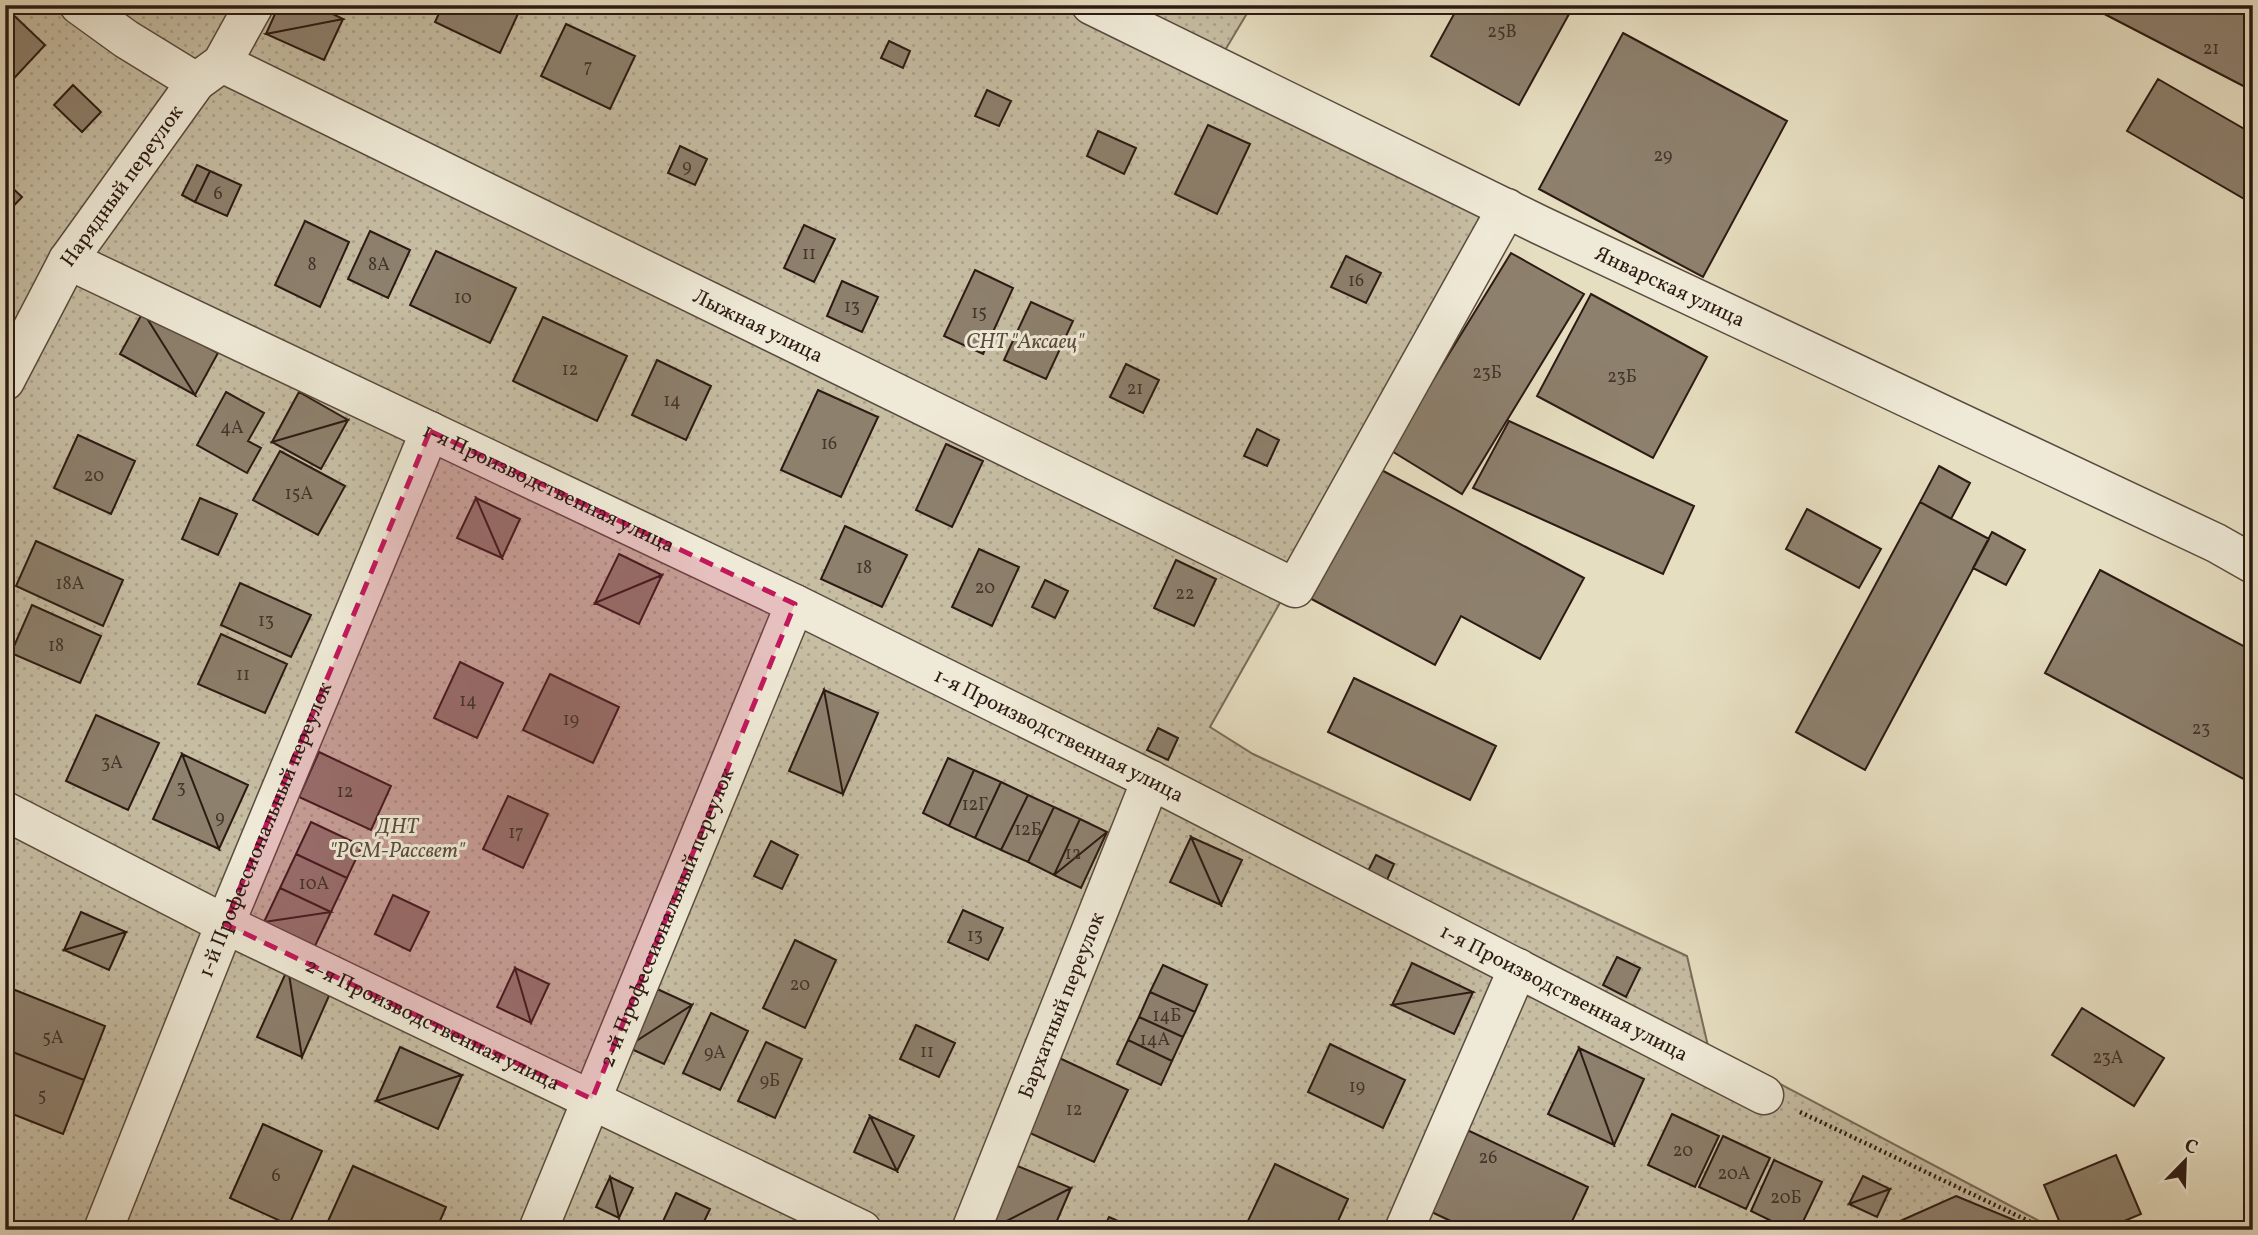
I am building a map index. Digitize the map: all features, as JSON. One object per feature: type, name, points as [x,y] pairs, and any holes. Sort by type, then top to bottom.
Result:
[{"type":"street","name":"Лыжная улица","points":[[79,5],[126,39],[209,72],[1295,588],[1507,208]]},
{"type":"street","name":"Нарядный переулок","points":[[5,381],[68,260],[209,72],[254,5]]},
{"type":"street","name":"Январская улица","points":[[1091,5],[1507,208],[2216,543],[2253,564]]},
{"type":"street","name":"1-я Производственная улица","points":[[68,260],[795,604],[1151,780],[1764,1095]]},
{"type":"street","name":"1-й Профессиональный переулок","points":[[103,1230],[225,924],[430,431]]},
{"type":"street","name":"2-й Профессиональный переулок","points":[[538,1230],[795,604]]},
{"type":"street","name":"Бархатный переулок","points":[[971,1230],[1151,780]]},
{"type":"street","name":"2-я Производственная улица","points":[[5,811],[225,924],[862,1230]]},
{"type":"street","points":[[1404,1230],[1518,968]]},
{"type":"path","points":[[1764,1095],[1981,1197],[2039,1226],[2041,1230]]},
{"type":"highlighted area","points":[[430,431],[795,604],[592,1099],[225,924]]},
{"type":"green space","name":"ДНТ \"РСМ-Рассвет\"","points":[[5,5],[1252,5],[1215,67],[1502,209],[1210,727],[1253,754],[1687,956],[1708,1046],[2043,1223],[2046,1230],[5,1230]]},
{"type":"building","points":[[279,5],[315,5],[343,19],[266,34]]},
{"type":"building","points":[[443,5],[522,5],[500,53],[435,22]]},
{"type":"building","points":[[1459,5],[1574,5],[1519,105],[1431,56]]},
{"type":"building","points":[[2087,5],[2253,5],[2253,91]]},
{"type":"building","points":[[5,7],[45,45],[5,88]]},
{"type":"building","points":[[343,19],[324,60],[266,34]]},
{"type":"building","points":[[566,24],[635,56],[610,109],[541,76]]},
{"type":"building","points":[[1623,33],[1787,121],[1703,277],[1539,189]]},
{"type":"building","points":[[889,41],[910,51],[903,68],[881,58]]},
{"type":"building","points":[[2158,79],[2253,134],[2253,204],[2127,131]]},
{"type":"building","points":[[73,85],[101,112],[82,132],[54,105]]},
{"type":"building","points":[[987,90],[1011,101],[999,126],[975,116]]},
{"type":"building","points":[[1208,125],[1250,144],[1217,214],[1175,194]]},
{"type":"building","points":[[1098,131],[1136,148],[1124,174],[1087,156]]},
{"type":"building","points":[[680,146],[707,159],[695,185],[668,173]]},
{"type":"building","points":[[197,165],[210,171],[195,202],[182,195]]},
{"type":"building","points":[[210,171],[241,185],[227,216],[195,202]]},
{"type":"building","points":[[5,181],[22,197],[5,215]]},
{"type":"building","points":[[305,221],[349,242],[320,307],[275,285]]},
{"type":"building","points":[[804,225],[835,239],[814,282],[784,268]]},
{"type":"building","points":[[370,231],[410,250],[388,298],[348,279]]},
{"type":"building","points":[[436,251],[516,288],[490,343],[410,305]]},
{"type":"building","points":[[1511,253],[1584,294],[1462,494],[1390,450]]},
{"type":"building","points":[[1346,256],[1381,273],[1366,303],[1331,287]]},
{"type":"building","points":[[975,270],[1013,288],[983,354],[944,336]]},
{"type":"building","points":[[842,281],[878,297],[862,332],[827,316]]},
{"type":"building","points":[[1591,294],[1707,357],[1653,458],[1537,396]]},
{"type":"building","points":[[1031,302],[1073,321],[1046,379],[1004,360]]},
{"type":"building","points":[[143,312],[218,353],[195,395]]},
{"type":"building","points":[[143,312],[195,395],[120,354]]},
{"type":"building","points":[[543,317],[627,356],[597,421],[513,381]]},
{"type":"building","points":[[657,360],[711,386],[686,440],[632,415]]},
{"type":"building","points":[[1126,364],[1159,380],[1143,413],[1110,397]]},
{"type":"building","points":[[818,390],[878,417],[841,497],[781,470]]},
{"type":"building","points":[[226,392],[264,413],[248,441],[261,448],[247,473],[197,445]]},
{"type":"building","points":[[299,392],[348,420],[272,442]]},
{"type":"building","points":[[348,420],[321,469],[272,442]]},
{"type":"building","points":[[1509,421],[1694,506],[1663,574],[1473,488]]},
{"type":"building","points":[[1257,429],[1279,440],[1267,466],[1244,456]]},
{"type":"building","points":[[78,435],[135,461],[111,514],[54,488]]},
{"type":"building","points":[[946,444],[983,461],[952,527],[916,510]]},
{"type":"building","points":[[280,451],[345,486],[318,535],[253,500]]},
{"type":"building","points":[[1374,466],[1584,578],[1540,659],[1461,616],[1435,665],[1304,595]]},
{"type":"building","points":[[1939,466],[1970,483],[1951,519],[1920,502]]},
{"type":"building","points":[[200,498],[237,514],[218,555],[182,539]]},
{"type":"building","points":[[476,498],[502,558],[457,538]]},
{"type":"building","points":[[476,498],[520,519],[502,558]]},
{"type":"building","points":[[1920,502],[1989,539],[1865,770],[1796,732]]},
{"type":"building","points":[[1807,509],[1881,549],[1859,588],[1786,549]]},
{"type":"building","points":[[845,526],[907,555],[882,607],[821,579]]},
{"type":"building","points":[[1992,532],[2025,550],[2006,585],[1973,568]]},
{"type":"building","points":[[36,541],[123,580],[103,626],[16,586]]},
{"type":"building","points":[[979,549],[1019,567],[992,626],[952,607]]},
{"type":"building","points":[[619,554],[662,575],[595,603]]},
{"type":"building","points":[[1176,560],[1216,579],[1194,626],[1154,608]]},
{"type":"building","points":[[2100,570],[2253,651],[2253,784],[2045,673]]},
{"type":"building","points":[[662,575],[639,624],[595,603]]},
{"type":"building","points":[[1045,580],[1068,591],[1055,618],[1032,607]]},
{"type":"building","points":[[240,583],[311,615],[291,657],[221,625]]},
{"type":"building","points":[[32,605],[101,636],[80,683],[11,653]]},
{"type":"building","points":[[221,634],[287,664],[265,713],[198,684]]},
{"type":"building","points":[[460,662],[503,683],[477,738],[434,718]]},
{"type":"building","points":[[550,674],[619,707],[593,763],[523,730]]},
{"type":"building","points":[[1354,678],[1496,746],[1470,800],[1328,732]]},
{"type":"building","points":[[824,690],[878,713],[843,794]]},
{"type":"building","points":[[824,690],[843,794],[789,771]]},
{"type":"building","points":[[96,715],[159,743],[128,810],[66,781]]},
{"type":"building","points":[[1158,728],[1178,738],[1168,760],[1147,750]]},
{"type":"building","points":[[319,752],[391,786],[371,830],[299,797]]},
{"type":"building","points":[[182,754],[219,849],[153,819]]},
{"type":"building","points":[[182,754],[248,785],[219,849]]},
{"type":"building","points":[[948,758],[974,770],[949,826],[923,813]]},
{"type":"building","points":[[974,770],[1001,782],[975,838],[949,826]]},
{"type":"building","points":[[1001,782],[1028,795],[1001,850],[975,838]]},
{"type":"building","points":[[1028,795],[1054,807],[1028,862],[1001,850]]},
{"type":"building","points":[[508,796],[548,814],[523,868],[483,849]]},
{"type":"building","points":[[1054,807],[1080,819],[1054,875],[1028,862]]},
{"type":"building","points":[[1080,819],[1107,832],[1054,875]]},
{"type":"building","points":[[311,822],[362,846],[347,878],[296,854]]},
{"type":"building","points":[[1107,832],[1081,888],[1054,875]]},
{"type":"building","points":[[1191,837],[1242,860],[1221,905]]},
{"type":"building","points":[[1191,837],[1221,905],[1170,882]]},
{"type":"building","points":[[771,841],[798,855],[782,889],[754,876]]},
{"type":"building","points":[[296,854],[347,878],[331,912],[280,888]]},
{"type":"building","points":[[1376,855],[1394,864],[1387,880],[1368,871]]},
{"type":"building","points":[[280,888],[331,912],[264,922]]},
{"type":"building","points":[[393,895],[429,912],[410,951],[375,934]]},
{"type":"building","points":[[963,910],[1003,928],[988,960],[948,942]]},
{"type":"building","points":[[81,912],[126,932],[64,950]]},
{"type":"building","points":[[331,912],[315,946],[264,922]]},
{"type":"building","points":[[126,932],[109,970],[64,950]]},
{"type":"building","points":[[795,940],[836,960],[805,1028],[763,1008]]},
{"type":"building","points":[[1617,957],[1640,968],[1626,997],[1603,985]]},
{"type":"building","points":[[1412,963],[1473,992],[1392,1005]]},
{"type":"building","points":[[1163,965],[1207,985],[1195,1012],[1150,992]]},
{"type":"building","points":[[288,968],[332,989],[302,1057]]},
{"type":"building","points":[[288,968],[302,1057],[257,1037]]},
{"type":"building","points":[[515,968],[549,984],[531,1023]]},
{"type":"building","points":[[515,968],[531,1023],[497,1007]]},
{"type":"building","points":[[5,986],[105,1026],[84,1080],[5,1049]]},
{"type":"building","points":[[655,988],[692,1005],[627,1047]]},
{"type":"building","points":[[1150,992],[1195,1012],[1183,1037],[1139,1017]]},
{"type":"building","points":[[1473,992],[1454,1034],[1392,1005]]},
{"type":"building","points":[[692,1005],[664,1064],[627,1047]]},
{"type":"building","points":[[2082,1008],[2164,1058],[2134,1106],[2052,1055]]},
{"type":"building","points":[[711,1013],[748,1031],[720,1090],[683,1073]]},
{"type":"building","points":[[1139,1017],[1183,1037],[1172,1061],[1128,1040]]},
{"type":"building","points":[[916,1025],[955,1043],[939,1077],[900,1059]]},
{"type":"building","points":[[1128,1040],[1172,1061],[1161,1085],[1117,1064]]},
{"type":"building","points":[[766,1042],[802,1059],[775,1118],[738,1101]]},
{"type":"building","points":[[1330,1044],[1405,1080],[1383,1128],[1308,1092]]},
{"type":"building","points":[[400,1047],[462,1075],[376,1101]]},
{"type":"building","points":[[1579,1048],[1644,1079],[1614,1145]]},
{"type":"building","points":[[1579,1048],[1614,1145],[1548,1114]]},
{"type":"building","points":[[5,1049],[84,1080],[63,1134],[5,1111]]},
{"type":"building","points":[[1055,1056],[1128,1090],[1094,1162],[1021,1129]]},
{"type":"building","points":[[462,1075],[438,1129],[376,1101]]},
{"type":"building","points":[[1672,1114],[1719,1136],[1695,1187],[1648,1165]]},
{"type":"building","points":[[870,1116],[897,1171],[854,1152]]},
{"type":"building","points":[[870,1116],[914,1136],[897,1171]]},
{"type":"building","points":[[2253,1122],[2253,1148],[2244,1126]]},
{"type":"building","points":[[263,1124],[322,1151],[289,1225],[230,1198]]},
{"type":"building","points":[[1463,1128],[1588,1187],[1568,1230],[1470,1230],[1425,1209]]},
{"type":"building","points":[[1723,1136],[1770,1158],[1746,1209],[1699,1187]]},
{"type":"building","points":[[2116,1155],[2141,1214],[2103,1230],[2063,1230],[2044,1185]]},
{"type":"building","points":[[1774,1160],[1822,1182],[1799,1230],[1790,1230],[1751,1211]]},
{"type":"building","points":[[1275,1164],[1348,1199],[1334,1230],[1250,1230],[1245,1227]]},
{"type":"building","points":[[1015,1165],[1071,1188],[989,1230]]},
{"type":"building","points":[[353,1166],[446,1207],[436,1230],[324,1230]]},
{"type":"building","points":[[1863,1176],[1890,1189],[1849,1204]]},
{"type":"building","points":[[610,1177],[633,1188],[619,1218]]},
{"type":"building","points":[[610,1177],[619,1218],[596,1207]]},
{"type":"building","points":[[1071,1188],[1053,1230],[989,1230]]},
{"type":"building","points":[[1890,1189],[1877,1217],[1849,1204]]},
{"type":"building","points":[[676,1193],[710,1209],[700,1230],[659,1230]]},
{"type":"building","points":[[1956,1196],[2031,1227],[2033,1230],[1880,1230]]},
{"type":"building","points":[[1109,1217],[1138,1230],[1103,1230]]},
{"type":"park label","name":"СНТ \"Аксаец\"","points":[[1025,341]]}]
